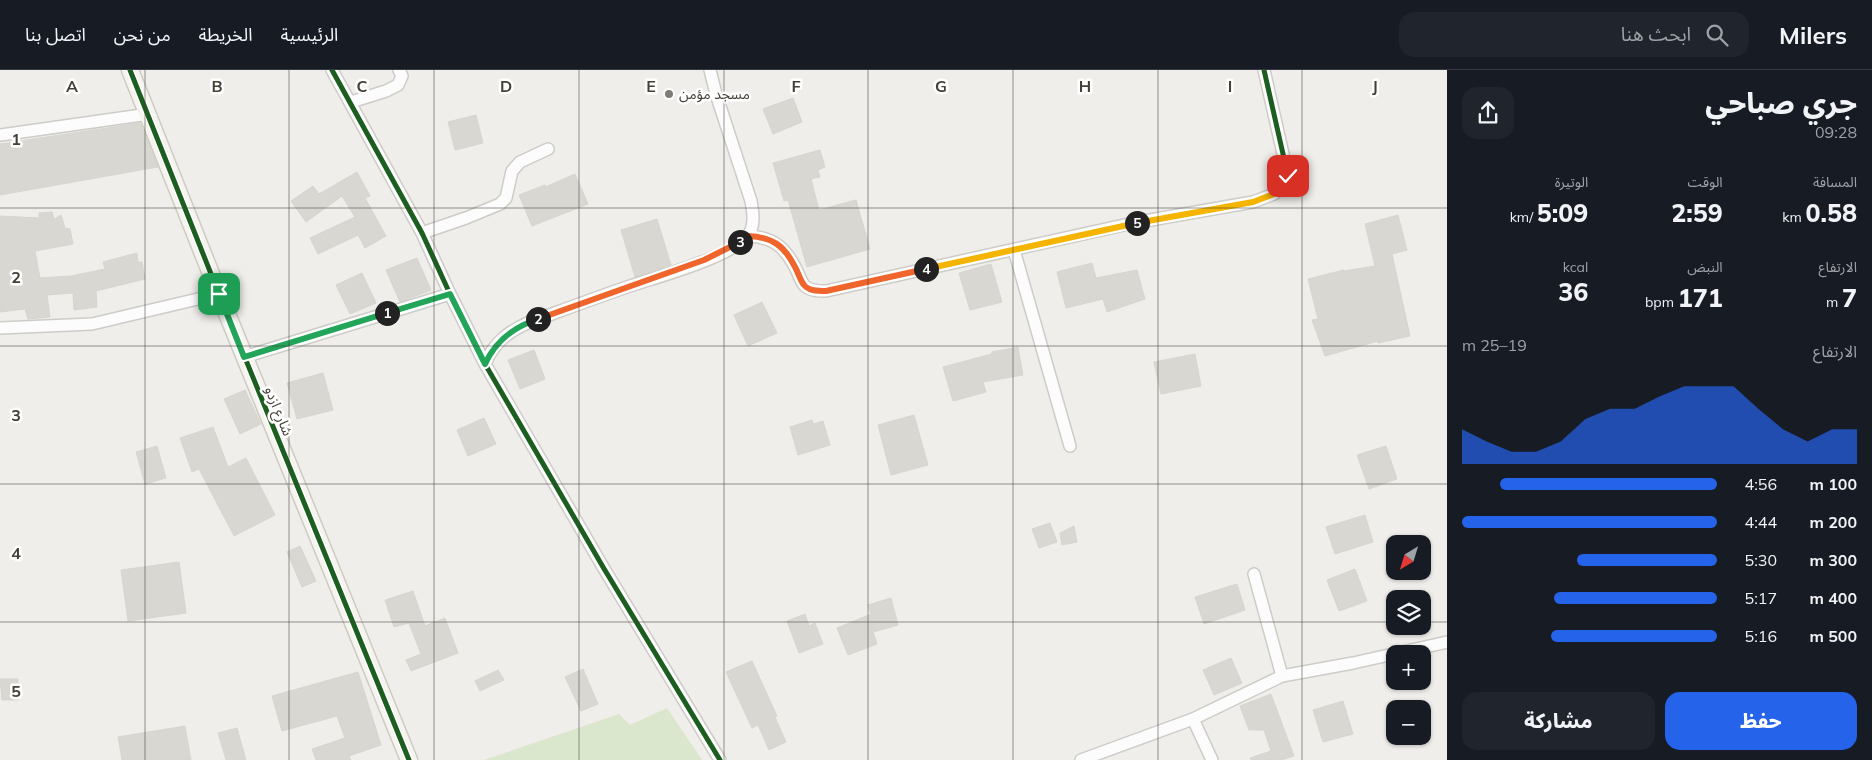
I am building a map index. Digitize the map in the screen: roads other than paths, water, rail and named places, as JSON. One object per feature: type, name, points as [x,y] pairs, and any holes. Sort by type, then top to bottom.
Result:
[{"type":"street","name":"شارع ازدو","points":[[130,70],[244,357],[409,760]]},
{"type":"street","points":[[332,70],[422,233],[485,364],[559,494],[720,760]]},
{"type":"street","points":[[351,102],[386,91],[398,85],[402,76],[399,70]]},
{"type":"street","points":[[485,364],[496,344],[514,329],[704,260],[739,244],[748,236],[752,226],[753,213],[751,201],[710,70]]},
{"type":"street","points":[[748,236],[762,236],[776,243],[786,252],[804,286],[815,291],[826,291],[1133,223],[1253,202],[1274,194],[1284,185],[1288,176],[1264,70]]},
{"type":"street","points":[[0,135],[149,114]]},
{"type":"street","points":[[422,233],[500,204],[506,198],[512,171],[520,162],[548,149]]},
{"type":"street","points":[[1014,250],[1070,446]]},
{"type":"street","points":[[0,328],[92,324],[219,294]]},
{"type":"street","points":[[244,357],[450,294]]},
{"type":"street","points":[[1254,574],[1282,676]]},
{"type":"street","points":[[1081,760],[1193,719],[1282,676],[1353,663],[1447,642]]},
{"type":"street","points":[[1193,719],[1212,760]]},
{"type":"place","name":"مسجد مؤمن","points":[[669,94]]}]
